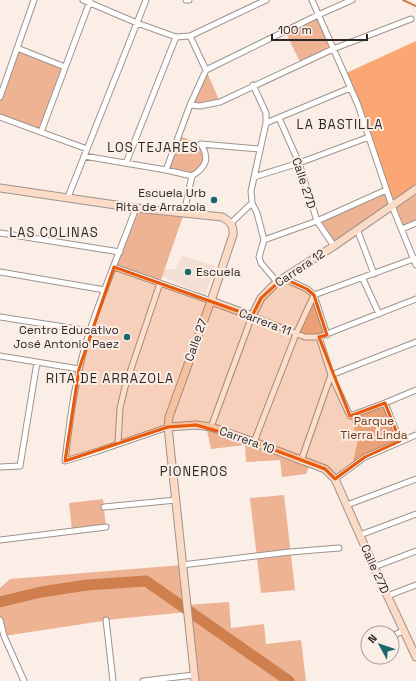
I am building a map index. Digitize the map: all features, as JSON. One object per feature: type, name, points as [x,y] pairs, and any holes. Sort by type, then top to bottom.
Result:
[{"type":"street","points":[[0,97],[34,0]]},
{"type":"street","points":[[83,0],[90,1],[137,22],[176,37],[190,36],[266,0]]},
{"type":"street","points":[[68,197],[146,0]]},
{"type":"street","points":[[312,0],[358,105],[386,190],[415,259],[416,265]]},
{"type":"street","points":[[166,170],[190,105],[206,70],[352,0]]},
{"type":"street","points":[[41,132],[90,1]]},
{"type":"street","points":[[190,105],[200,106],[220,102],[333,49],[411,19]]},
{"type":"street","points":[[190,36],[206,70]]},
{"type":"street","points":[[126,163],[176,37]]},
{"type":"street","points":[[17,48],[65,67]]},
{"type":"street","points":[[253,86],[266,113],[266,123],[251,191],[252,203],[257,213],[264,240],[260,257],[261,263],[280,280],[307,289],[314,295],[327,334]]},
{"type":"street","points":[[266,123],[350,88]]},
{"type":"street","points":[[0,117],[87,149]]},
{"type":"street","name":"Calle 27D","points":[[279,118],[299,163],[317,221],[334,246]]},
{"type":"street","points":[[254,177],[299,163],[369,137]]},
{"type":"street","points":[[184,213],[192,176],[201,170],[206,162],[206,152],[201,144],[260,149]]},
{"type":"street","points":[[84,156],[192,176]]},
{"type":"street","points":[[0,188],[136,208],[222,217],[231,223],[252,203]]},
{"type":"street","name":"Carrera 12","points":[[211,427],[252,316],[261,298],[280,280],[334,246],[416,189]]},
{"type":"street","points":[[264,240],[317,221],[386,190]]},
{"type":"street","points":[[0,356],[79,369],[90,331],[136,208]]},
{"type":"street","name":"Calle 27","points":[[194,678],[168,427],[171,408],[211,301],[233,235],[231,223]]},
{"type":"street","points":[[402,229],[416,223]]},
{"type":"street","points":[[357,229],[374,274]]},
{"type":"street","points":[[0,233],[120,252]]},
{"type":"street","points":[[254,442],[296,334],[314,295],[363,279],[415,259]]},
{"type":"street","name":"Carrera 11","points":[[114,267],[252,316],[305,337],[319,337],[416,299]]},
{"type":"street","points":[[0,272],[105,290]]},
{"type":"street","points":[[363,279],[379,314]]},
{"type":"street","points":[[118,443],[120,408],[125,387],[160,283]]},
{"type":"street","points":[[0,316],[90,331]]},
{"type":"street","points":[[319,337],[331,375],[350,416],[416,390]]},
{"type":"street","points":[[301,461],[331,375],[416,342]]},
{"type":"street","points":[[0,467],[20,466],[37,362]]},
{"type":"street","name":"Carrera 10","points":[[79,369],[71,413],[65,461],[168,427],[196,425],[211,427],[254,442],[325,470],[336,479]]},
{"type":"street","points":[[385,403],[400,441]]},
{"type":"street","points":[[336,479],[365,456],[416,435]]},
{"type":"street","name":"Calle 27D","points":[[336,479],[387,596],[416,657]]},
{"type":"street","points":[[347,505],[416,480]]},
{"type":"street","points":[[104,507],[176,500]]},
{"type":"street","points":[[360,535],[416,514]]},
{"type":"street","points":[[0,540],[106,526]]},
{"type":"street","points":[[182,565],[290,552],[339,548]]},
{"type":"street","points":[[374,567],[416,551]]},
{"type":"street","points":[[387,596],[416,585]]},
{"type":"street","points":[[0,620],[2,635],[24,681]]},
{"type":"street","points":[[106,620],[113,681]]},
{"type":"street","points":[[143,681],[194,678]]},
{"type":"highlighted area","points":[[114,267],[252,316],[261,298],[283,278],[307,289],[314,295],[327,335],[319,337],[350,416],[385,403],[400,441],[365,457],[335,479],[325,469],[245,439],[196,425],[168,427],[65,461],[79,369]]},
{"type":"shaded area","points":[[416,41],[416,189],[392,206],[369,137],[344,74]]},
{"type":"shaded area","name":"Escuela","points":[[183,256],[215,266],[205,296],[162,276],[164,269],[175,269]]},
{"type":"green space","points":[[318,15],[333,49],[301,64],[285,31]]},
{"type":"green space","points":[[17,48],[65,67],[41,132],[0,117],[0,97]]},
{"type":"green space","points":[[206,70],[220,102],[190,105]]},
{"type":"green space","points":[[179,136],[201,144],[206,162],[192,176],[166,170]]},
{"type":"green space","points":[[416,189],[416,223],[402,229],[392,207],[334,246],[317,221],[386,190]]},
{"type":"green space","points":[[136,208],[184,213],[161,280],[114,267]]},
{"type":"green space","points":[[314,295],[327,335],[319,337],[298,333]]},
{"type":"green space","name":"Parque Tierra Linda","points":[[385,403],[400,441],[352,467],[358,440],[350,416]]},
{"type":"green space","points":[[206,426],[310,464],[306,474],[282,477],[280,460],[246,462],[245,445],[211,449]]},
{"type":"green space","points":[[284,495],[295,590],[261,593],[250,498]]},
{"type":"green space","points":[[103,499],[106,527],[72,530],[69,503]]},
{"type":"green space","points":[[182,565],[186,605],[229,602],[231,628],[264,624],[266,644],[301,640],[306,681],[195,681],[187,612],[116,619],[4,636],[0,635],[0,588],[10,579]]},
{"type":"waterway","points":[[403,0],[416,6]]},
{"type":"waterway","points":[[0,602],[41,592],[87,585],[146,581],[289,681]]},
{"type":"place","name":"Escuela Urb Rita de Arrazola","points":[[214,200]]},
{"type":"place","name":"Escuela","points":[[188,272]]},
{"type":"place","name":"Centro Educativo José Antonio Paez","points":[[127,337]]},
{"type":"district","name":"LA BASTILLA","points":[[340,124]]},
{"type":"district","name":"LOS TEJARES","points":[[153,147]]},
{"type":"district","name":"LAS COLINAS","points":[[54,232]]},
{"type":"district","name":"RITA DE ARRAZOLA","points":[[110,378]]},
{"type":"district","name":"PIONEROS","points":[[194,471]]}]
